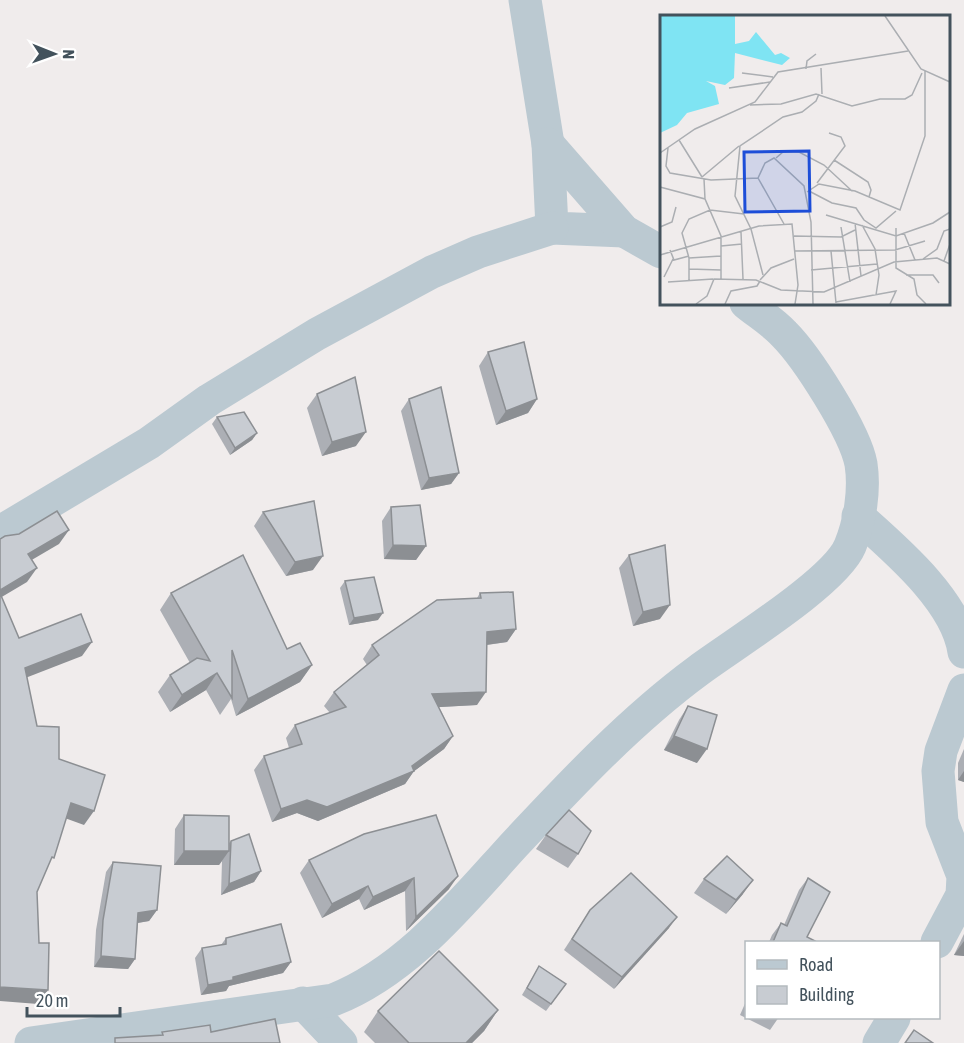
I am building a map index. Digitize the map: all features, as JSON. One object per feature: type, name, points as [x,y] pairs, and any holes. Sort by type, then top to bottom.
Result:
[{"type":"street","points":[[525,0],[548,144],[552,228]]},
{"type":"street","points":[[548,144],[624,231],[660,251]]},
{"type":"street","points":[[0,532],[149,443],[209,400],[316,334],[432,272],[478,252],[552,228],[624,231]]},
{"type":"street","points":[[31,1043],[333,1000],[363,988],[408,953],[629,728],[673,689],[786,609],[827,575],[849,548],[863,490],[861,462],[834,405],[784,334],[747,304]]},
{"type":"street","points":[[858,516],[893,548],[949,611],[962,636],[964,652]]},
{"type":"street","points":[[937,941],[962,895],[963,876],[942,822],[938,771],[941,751],[964,690]]},
{"type":"street","points":[[303,1004],[331,1039]]},
{"type":"street","points":[[879,1043],[893,1019]]},
{"type":"building","points":[[524,342],[537,399],[506,411],[488,352]]},
{"type":"building","points":[[355,377],[366,432],[332,442],[317,394]]},
{"type":"building","points":[[441,387],[459,473],[429,478],[409,399]]},
{"type":"building","points":[[244,412],[257,433],[235,448],[217,417]]},
{"type":"building","points":[[314,501],[323,556],[295,562],[263,512]]},
{"type":"building","points":[[420,505],[426,546],[393,545],[391,507]]},
{"type":"building","points":[[57,511],[69,530],[28,554],[37,568],[0,590],[0,539],[19,534]]},
{"type":"building","points":[[665,545],[670,605],[643,612],[629,555]]},
{"type":"building","points":[[243,555],[287,649],[300,643],[312,665],[248,699],[232,650],[232,698],[217,673],[182,695],[170,675],[197,658],[210,661],[171,593]]},
{"type":"building","points":[[374,577],[383,613],[354,618],[345,581]]},
{"type":"building","points":[[513,592],[516,629],[487,632],[486,692],[432,694],[453,736],[412,766],[414,771],[327,807],[307,800],[281,809],[264,756],[302,744],[295,725],[346,707],[334,692],[379,655],[372,645],[437,600],[481,598],[480,593]]},
{"type":"building","points":[[0,593],[19,638],[81,614],[92,642],[25,668],[37,726],[59,727],[59,759],[105,775],[94,811],[71,803],[54,858],[52,857],[37,892],[39,943],[49,943],[48,990],[0,987]]},
{"type":"building","points":[[688,706],[717,715],[707,749],[674,736]]},
{"type":"building","points":[[569,810],[591,831],[578,854],[546,835]]},
{"type":"building","points":[[184,815],[229,816],[229,851],[184,851]]},
{"type":"building","points":[[436,815],[458,876],[416,917],[414,878],[373,897],[368,886],[332,904],[309,860],[364,834]]},
{"type":"building","points":[[249,834],[261,871],[229,884],[231,841]]},
{"type":"building","points":[[727,856],[753,880],[736,900],[704,879]]},
{"type":"building","points":[[113,862],[161,866],[157,910],[138,913],[135,959],[101,956],[103,920]]},
{"type":"building","points":[[631,873],[677,917],[622,977],[572,939],[590,910]]},
{"type":"building","points":[[808,878],[830,892],[807,937],[815,941],[773,941],[781,923],[787,926]]},
{"type":"building","points":[[281,924],[291,962],[233,977],[233,980],[208,985],[202,948],[226,944],[226,938]]},
{"type":"building","points":[[439,951],[498,1010],[466,1043],[409,1043],[378,1011]]},
{"type":"building","points":[[539,966],[566,984],[551,1004],[527,988]]},
{"type":"building","points":[[275,1019],[280,1043],[115,1043],[115,1038],[163,1035],[162,1032],[210,1025],[211,1032]]},
{"type":"building","points":[[914,1030],[933,1043],[905,1043]]}]
